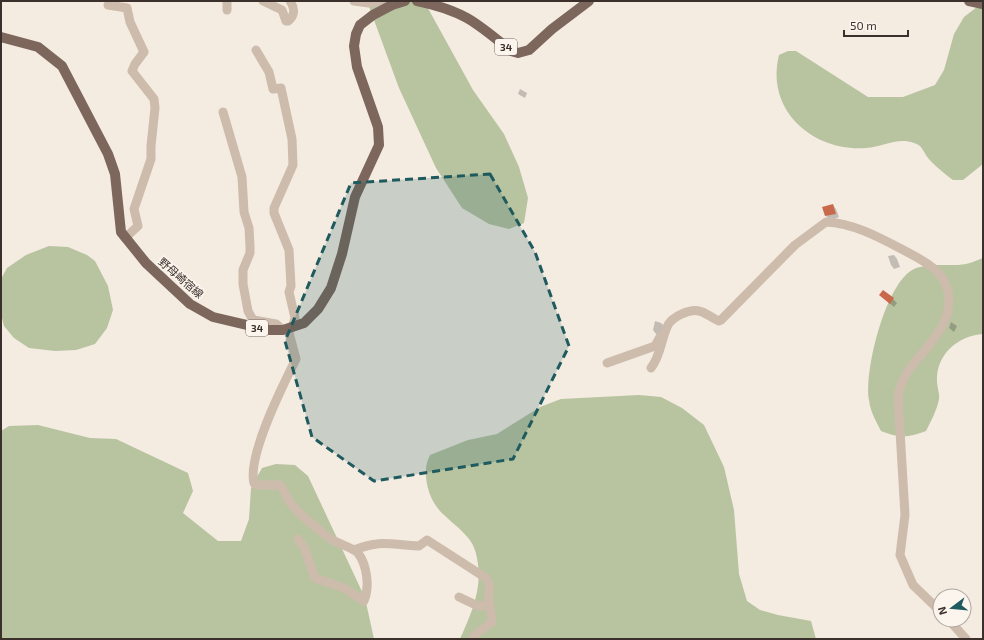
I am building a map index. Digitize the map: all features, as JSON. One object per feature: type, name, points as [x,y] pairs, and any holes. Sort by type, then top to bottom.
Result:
[{"type":"main road","points":[[288,329],[304,323],[311,317],[318,309],[331,288],[342,254],[355,197],[379,146],[378,127],[357,67],[354,46],[356,34],[360,25],[367,19],[399,1]]},
{"type":"main road","name":"34","points":[[416,1],[456,11],[474,21],[511,50],[518,53],[529,50],[552,29],[589,1]]},
{"type":"main road","points":[[969,1],[983,4]]},
{"type":"main road","name":"野母崎宿線","points":[[1,37],[38,47],[62,66],[108,154],[115,174],[119,227],[125,238],[146,263],[172,288],[203,312],[225,321],[268,330],[288,329]]},
{"type":"street","points":[[263,1],[282,10],[286,21],[288,21],[293,14],[294,7],[290,1]]},
{"type":"street","points":[[354,1],[370,3],[383,1]]},
{"type":"street","points":[[108,5],[127,8],[130,22],[144,52],[135,64],[132,71],[154,99],[155,108],[151,146],[152,159],[134,209],[138,226],[125,238]]},
{"type":"street","points":[[256,50],[268,72],[273,88],[281,88],[292,139],[293,165],[274,208],[276,218],[290,250],[291,286],[289,292],[295,318],[288,329],[296,359],[280,390],[262,437],[252,475],[256,485],[280,485],[289,501],[328,538],[354,550],[363,562],[367,578],[366,594],[363,602],[344,588],[315,578],[304,547],[298,539]]},
{"type":"street","points":[[223,112],[244,187],[244,212],[249,228],[250,253],[243,270],[243,284],[248,311],[253,320],[276,324],[288,329]]},
{"type":"street","points":[[607,363],[655,346],[665,327],[684,313],[700,311],[721,320],[795,245],[826,222],[844,224],[869,233],[923,260],[939,272],[946,283],[948,294],[948,312],[940,331],[907,372],[900,387],[898,397],[905,515],[900,555],[903,565],[913,585],[932,603]]},
{"type":"street","points":[[651,368],[657,359],[669,323]]},
{"type":"street","points":[[354,550],[369,544],[390,542],[419,546],[427,540],[486,578],[490,584],[492,622],[475,635],[473,639]]},
{"type":"street","points":[[459,597],[478,606],[490,605]]},
{"type":"street","points":[[956,628],[966,639]]},
{"type":"highlighted area","points":[[490,174],[535,252],[569,346],[513,459],[374,481],[312,437],[285,341],[351,183]]},
{"type":"green space","points":[[367,1],[424,1],[473,90],[504,134],[519,167],[528,198],[524,223],[509,229],[489,224],[462,208],[436,168],[399,88]]},
{"type":"green space","points":[[977,7],[983,8],[983,164],[963,180],[953,180],[950,178],[928,158],[921,147],[908,141],[866,148],[847,147],[828,143],[812,135],[798,124],[787,110],[779,94],[777,75],[779,55],[788,51],[796,51],[868,97],[903,97],[935,85],[944,70],[954,34],[964,17]]},
{"type":"green space","points":[[49,246],[68,247],[87,255],[95,261],[108,286],[113,310],[107,328],[95,344],[76,350],[55,351],[29,348],[14,338],[4,326],[1,314],[1,279],[7,268],[26,255]]},
{"type":"green space","points":[[983,258],[983,334],[957,343],[944,355],[938,372],[938,403],[926,431],[908,436],[898,436],[881,431],[871,408],[868,386],[870,369],[879,328],[894,291],[904,277],[914,269],[933,265],[960,265]]},
{"type":"green space","points":[[639,395],[661,397],[682,408],[704,425],[724,467],[734,510],[739,574],[747,601],[760,610],[811,621],[816,639],[460,639],[476,596],[479,574],[478,562],[473,545],[461,530],[439,510],[432,499],[426,475],[426,466],[430,455],[468,440],[497,434],[540,407],[561,399]]},
{"type":"green space","points":[[38,425],[90,438],[116,439],[188,473],[193,491],[183,513],[218,541],[241,541],[249,519],[251,488],[262,468],[276,464],[295,465],[308,476],[365,598],[374,639],[1,639],[1,431],[9,426]]},
{"type":"building","points":[[833,204],[836,214],[825,216],[822,207]]},
{"type":"building","points":[[883,290],[894,298],[890,304],[879,295]]}]
